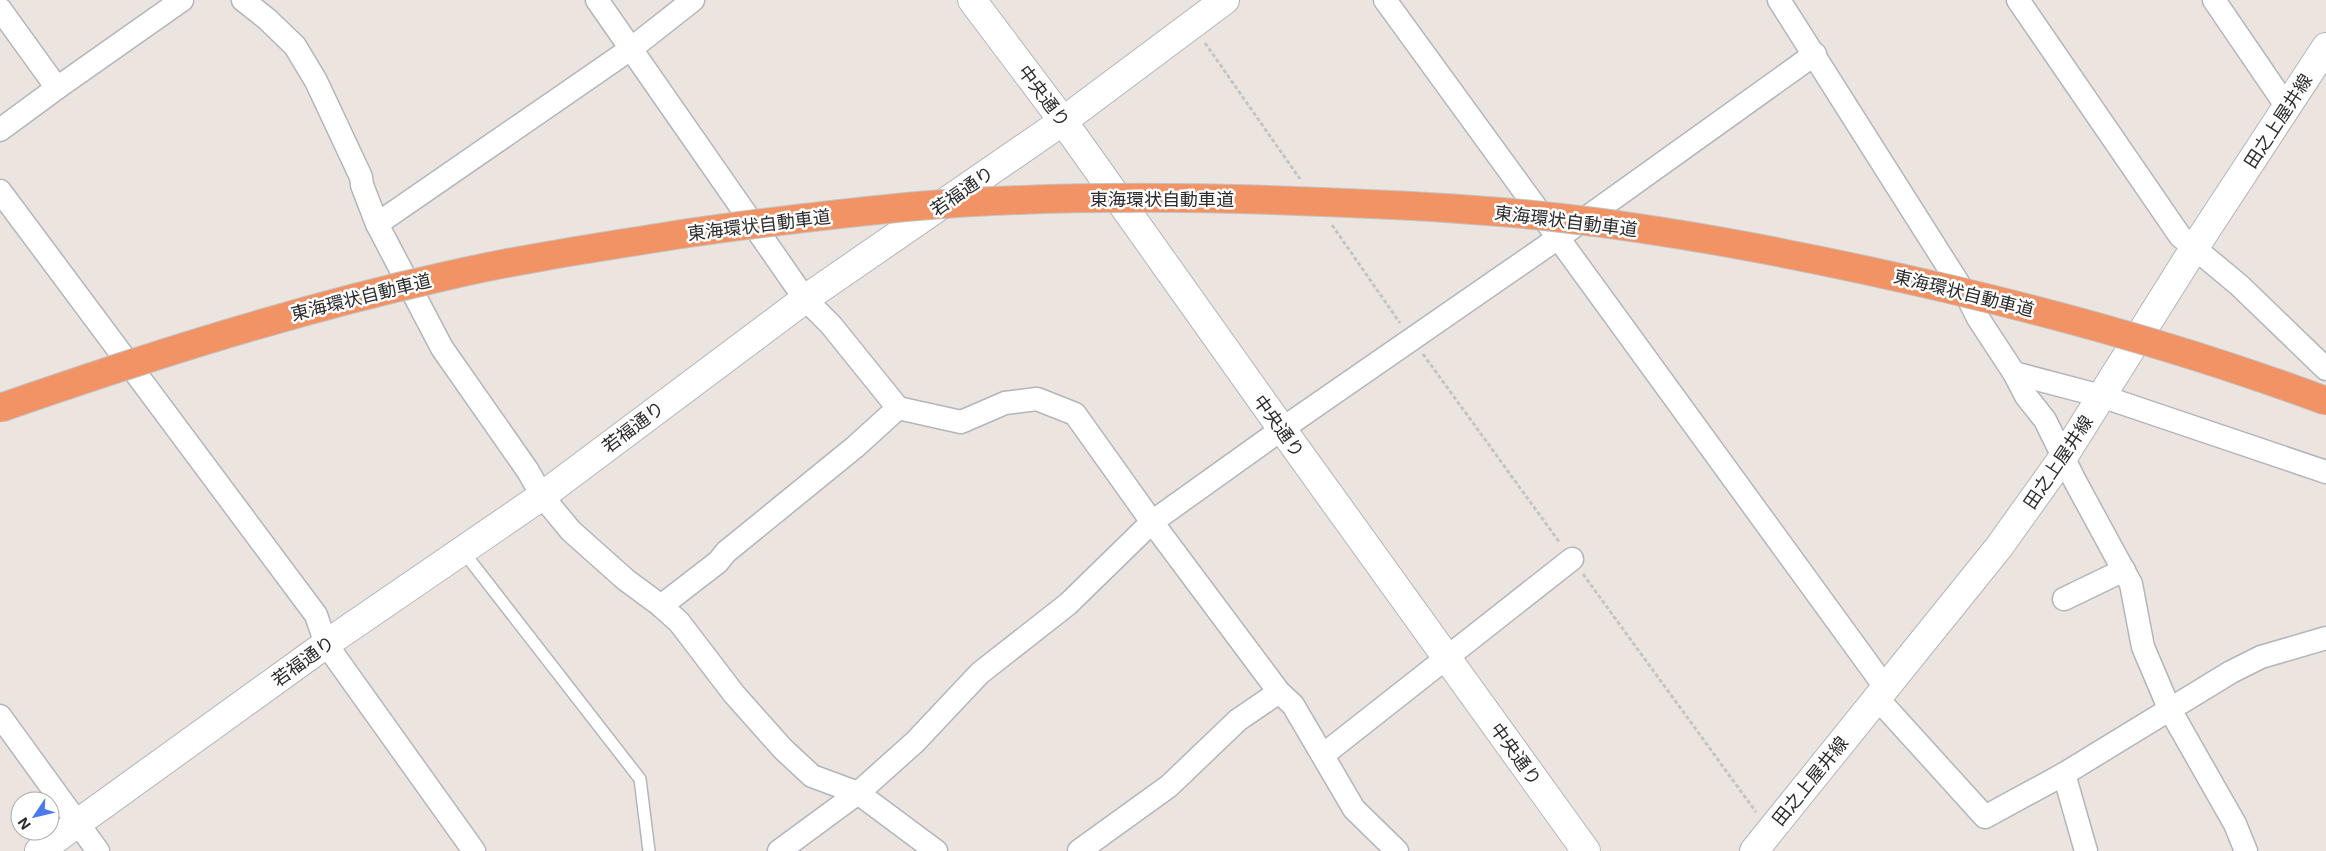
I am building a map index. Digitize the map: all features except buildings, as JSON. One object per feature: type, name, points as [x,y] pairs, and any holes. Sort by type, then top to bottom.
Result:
[{"type":"highway","name":"東海環状自動車道","points":[[0,408],[132,362],[276,318],[449,275],[605,246],[763,222],[912,207],[1090,198],[1250,199],[1413,206],[1561,218],[1707,239],[1851,266],[2004,302],[2147,341],[2326,401]]},
{"type":"street","points":[[0,130],[182,0]]},
{"type":"street","points":[[243,0],[267,19],[295,46],[316,81],[361,177],[362,185],[377,224],[442,348],[528,471],[542,496],[570,531],[626,580],[679,622],[734,694],[783,749],[812,776],[858,793],[936,851]]},
{"type":"street","points":[[597,0],[805,299],[831,325],[898,408],[961,422],[1006,404],[1037,399],[1075,414],[1152,522],[1279,692],[1293,705],[1354,809],[1397,851]]},
{"type":"street","points":[[377,224],[632,48],[693,0]]},
{"type":"street","name":"中央通り","points":[[972,0],[1064,121],[1282,429],[1586,851]]},
{"type":"street","name":"若福通り","points":[[39,851],[326,644],[542,496],[805,299],[1064,121],[1224,0]]},
{"type":"street","points":[[1385,0],[1558,238],[1881,692],[1985,817],[2064,774],[2169,708],[2231,672],[2261,657],[2326,638]]},
{"type":"street","points":[[1779,0],[1815,54],[2014,373],[2026,396],[2045,420],[2075,482],[2131,584],[2143,647],[2169,708],[2235,824],[2246,851]]},
{"type":"street","points":[[2018,0],[2180,236],[2239,285],[2326,369]]},
{"type":"street","points":[[2214,0],[2287,107]]},
{"type":"street","points":[[0,9],[57,88]]},
{"type":"street","name":"田之上屋井線","points":[[1762,841],[1999,547],[2064,456],[2195,247],[2326,47]]},
{"type":"street","points":[[781,850],[858,793],[915,742],[980,673],[1068,604],[1152,522],[1282,429],[1558,238],[1815,54]]},
{"type":"street","points":[[0,191],[316,615],[326,644],[474,851]]},
{"type":"street","points":[[2014,373],[2101,396],[2326,472]]},
{"type":"street","points":[[661,606],[718,562],[726,552],[855,447],[898,408]]},
{"type":"street","points":[[1323,755],[1572,560]]},
{"type":"street","points":[[2064,599],[2124,570]]},
{"type":"street","points":[[1079,851],[1169,786],[1238,720],[1279,692]]},
{"type":"street","points":[[0,716],[98,851]]},
{"type":"street","points":[[2064,774],[2086,851]]},
{"type":"lane","points":[[462,550],[640,779],[649,851]]},
{"type":"path","points":[[1192,24],[1305,186]]},
{"type":"path","points":[[1327,218],[1572,560],[1762,841]]}]
